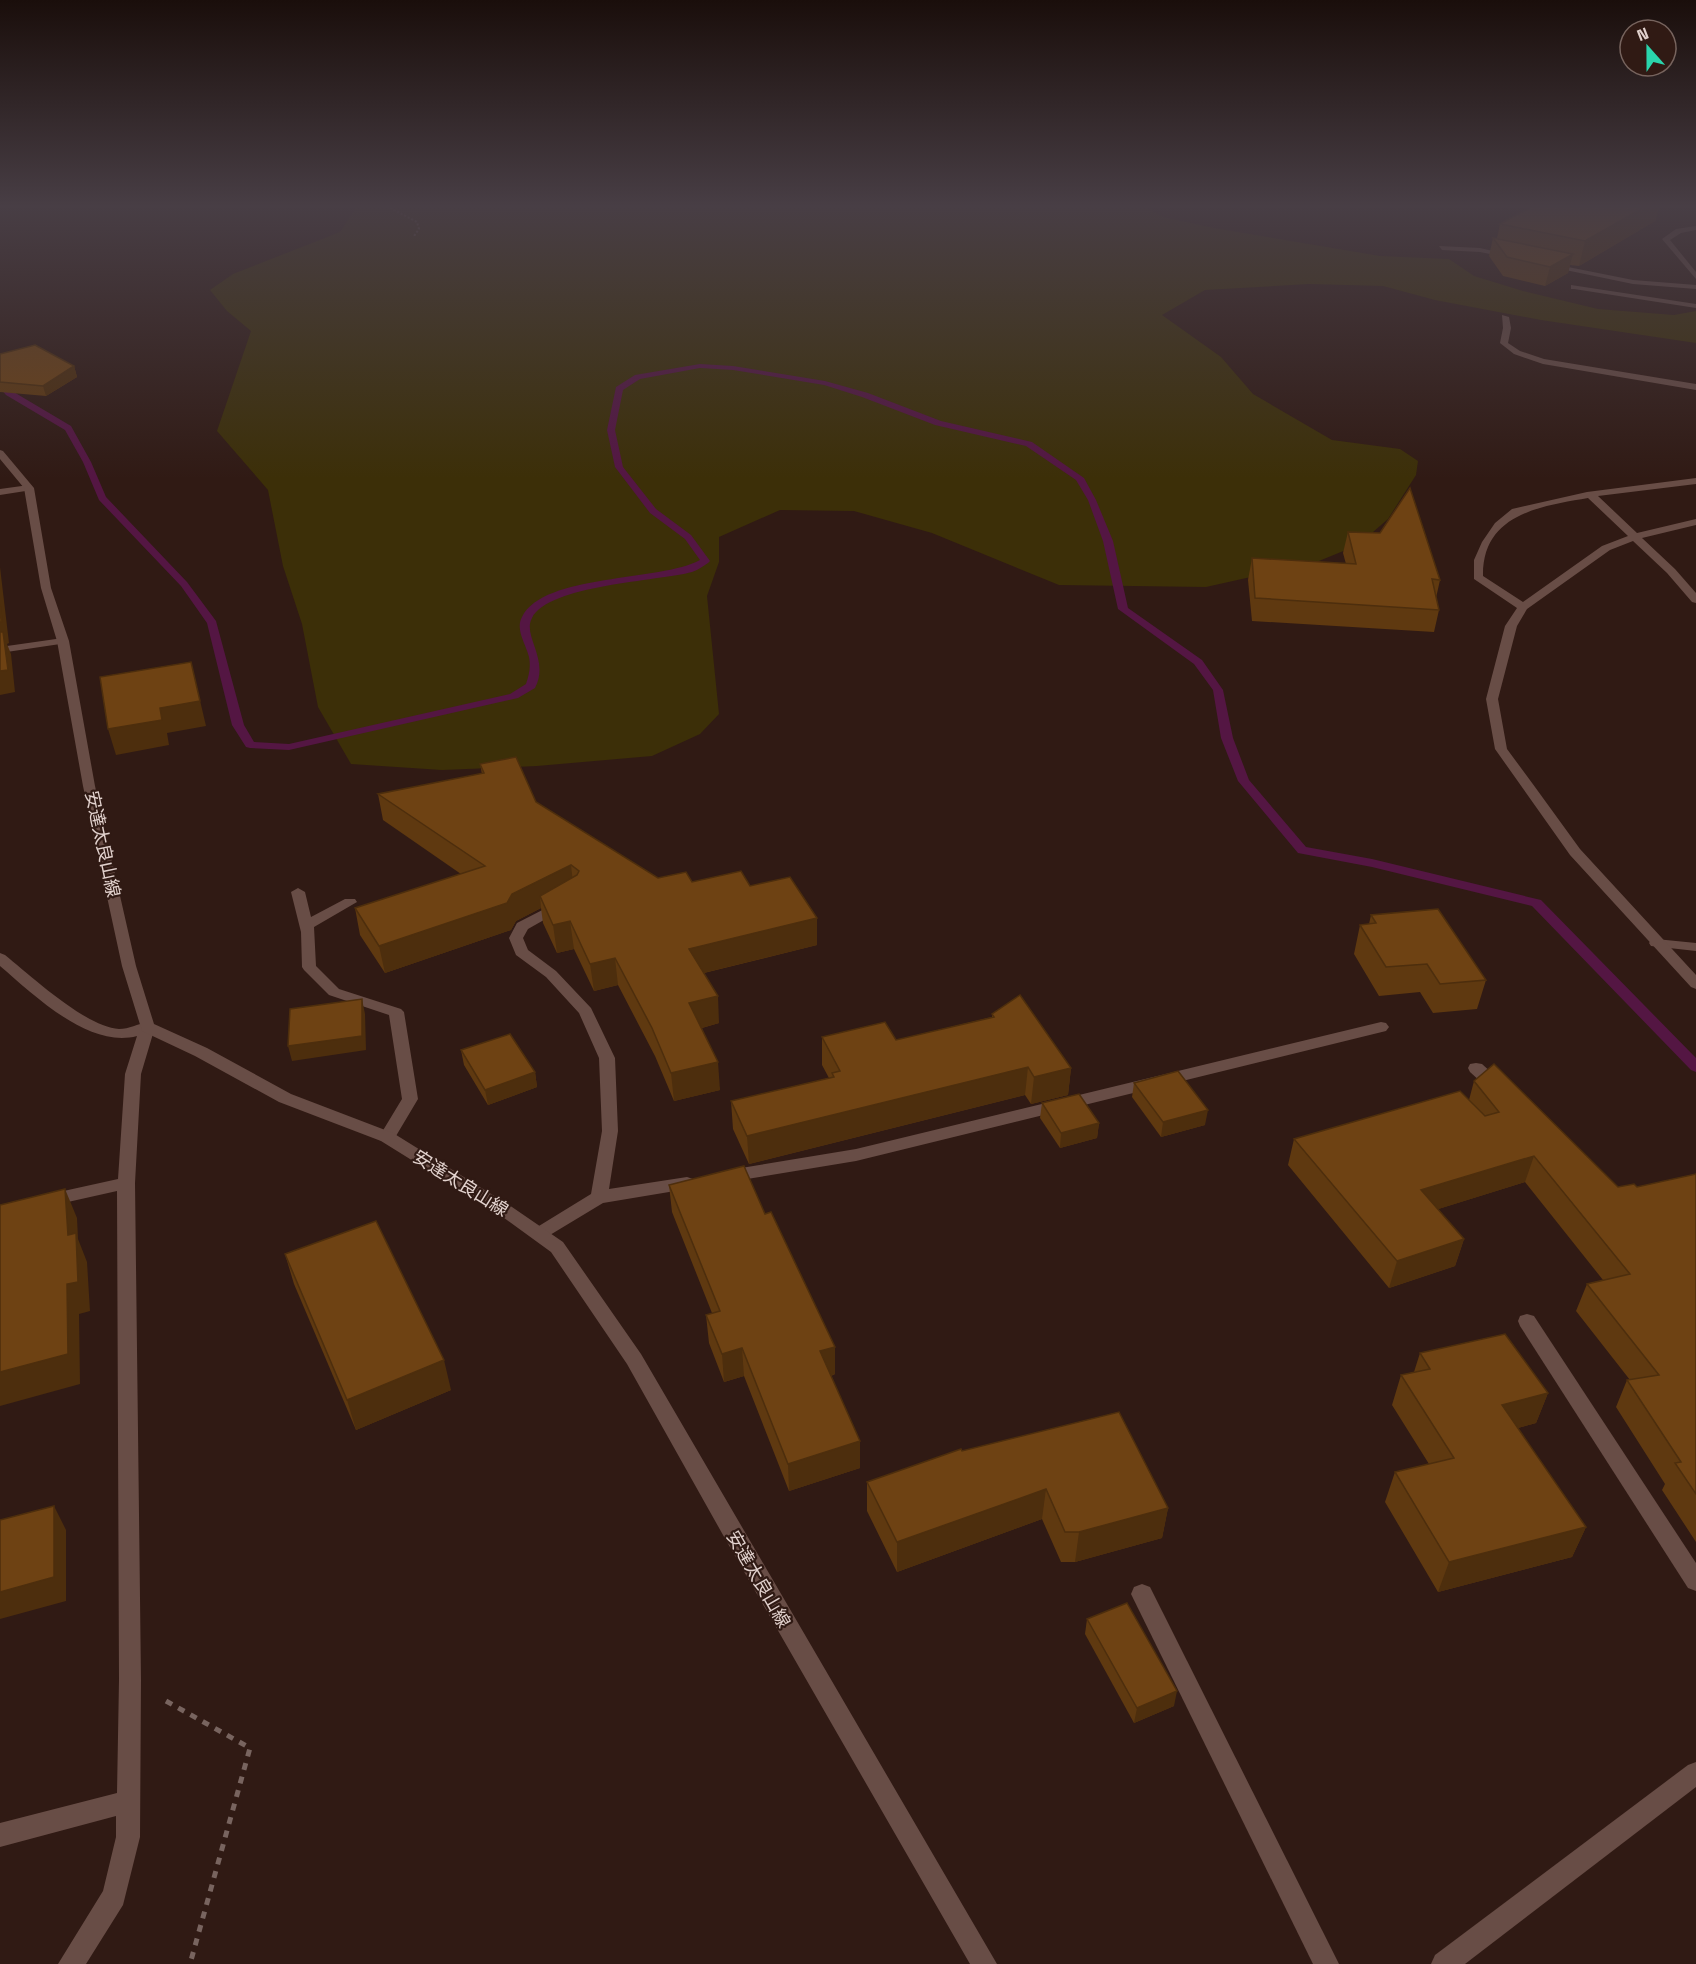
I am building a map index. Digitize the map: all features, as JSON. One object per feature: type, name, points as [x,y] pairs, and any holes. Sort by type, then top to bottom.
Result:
[{"type":"street","points":[[1636,296],[1696,306]]},
{"type":"street","points":[[1505,317],[1507,328],[1504,343],[1508,348],[1521,354],[1543,361],[1696,387]]},
{"type":"street","name":"安達太良山線","points":[[0,453],[29,488],[46,588],[63,641],[89,786],[129,966],[147,1027],[201,1052],[285,1098],[387,1137],[557,1247],[634,1359],[730,1529],[984,1964]]},
{"type":"street","points":[[1523,608],[1478,576],[1487,542],[1511,514],[1531,506],[1591,495],[1696,482]]},
{"type":"street","points":[[0,492],[29,488]]},
{"type":"street","points":[[1591,495],[1671,571],[1696,600]]},
{"type":"street","points":[[1696,522],[1637,536],[1606,548],[1523,608],[1511,626],[1492,699],[1501,749],[1575,852],[1696,984]]},
{"type":"street","points":[[0,650],[63,641]]},
{"type":"street","points":[[298,892],[306,926],[309,967],[334,992],[396,1012],[410,1099],[387,1137]]},
{"type":"street","points":[[573,898],[522,926],[516,938],[521,952],[551,974],[585,1011],[607,1058],[610,1131],[599,1197]]},
{"type":"street","points":[[306,926],[350,902]]},
{"type":"street","points":[[1656,943],[1696,947]]},
{"type":"street","points":[[0,958],[39,990],[92,1027],[119,1034],[147,1027]]},
{"type":"street","points":[[71,1964],[114,1896],[128,1837],[130,1680],[126,1183],[133,1074],[147,1027]]},
{"type":"street","points":[[540,1234],[599,1197],[856,1155],[1381,1027]]},
{"type":"street","points":[[1476,1068],[1510,1099]]},
{"type":"street","points":[[38,1203],[126,1183]]},
{"type":"street","points":[[1527,1321],[1696,1581]]},
{"type":"street","points":[[1142,1594],[1326,1964]]},
{"type":"street","points":[[1444,1964],[1696,1773]]},
{"type":"street","points":[[0,1835],[130,1801]]},
{"type":"path","points":[[130,1680],[250,1748],[190,1964]]},
{"type":"shaded area","points":[[215,296],[1195,296],[1162,315],[1221,357],[1253,394],[1332,440],[1400,449],[1418,461],[1416,475],[1388,519],[1358,545],[1314,563],[1206,587],[1059,585],[932,533],[854,511],[780,510],[719,537],[719,562],[707,596],[719,714],[700,734],[652,756],[537,766],[442,770],[351,764],[318,707],[302,624],[283,566],[268,490],[217,431],[251,331],[227,311]]},
{"type":"shaded area","points":[[1419,296],[1542,296],[1598,309],[1674,315],[1696,311],[1696,343],[1541,320]]},
{"type":"building","points":[[35,345],[74,366],[43,386],[0,382],[0,354]]},
{"type":"building","points":[[1410,488],[1440,580],[1432,579],[1439,610],[1255,598],[1252,558],[1356,564],[1348,532],[1380,533]]},
{"type":"building","points":[[0,632],[3,632],[8,670],[0,671]]},
{"type":"building","points":[[191,662],[200,701],[160,708],[162,720],[108,729],[100,677]]},
{"type":"building","points":[[516,757],[536,802],[658,878],[686,872],[692,882],[741,871],[750,886],[790,877],[817,918],[689,949],[718,996],[689,1003],[718,1062],[671,1073],[652,1028],[615,958],[590,964],[570,921],[553,925],[540,896],[577,875],[579,871],[571,865],[512,894],[507,903],[379,946],[355,908],[485,866],[378,794],[484,773],[480,764]]},
{"type":"building","points":[[1438,909],[1486,980],[1440,984],[1427,964],[1386,967],[1360,925],[1376,923],[1371,915]]},
{"type":"building","points":[[1020,995],[1071,1068],[1034,1077],[1028,1067],[747,1136],[731,1101],[834,1077],[832,1073],[840,1071],[822,1037],[885,1022],[896,1040],[994,1017],[992,1014]]},
{"type":"building","points":[[362,999],[362,1036],[288,1046],[290,1009]]},
{"type":"building","points":[[510,1034],[535,1072],[485,1090],[461,1050]]},
{"type":"building","points":[[1494,1064],[1618,1187],[1634,1184],[1637,1187],[1696,1174],[1696,1494],[1675,1463],[1681,1462],[1627,1380],[1659,1375],[1587,1284],[1630,1274],[1534,1156],[1421,1190],[1464,1239],[1397,1261],[1294,1139],[1460,1091],[1485,1116],[1499,1112],[1474,1081]]},
{"type":"building","points":[[1178,1071],[1208,1110],[1163,1122],[1134,1083]]},
{"type":"building","points":[[1079,1094],[1099,1123],[1061,1133],[1042,1103]]},
{"type":"building","points":[[744,1166],[765,1214],[771,1212],[835,1347],[820,1351],[860,1441],[788,1464],[742,1348],[722,1354],[706,1315],[720,1311],[669,1185]]},
{"type":"building","points":[[65,1189],[68,1235],[76,1233],[78,1282],[67,1284],[68,1354],[0,1372],[0,1205]]},
{"type":"building","points":[[376,1221],[444,1360],[347,1400],[285,1254]]},
{"type":"building","points":[[1505,1334],[1548,1393],[1502,1405],[1586,1527],[1449,1562],[1395,1472],[1454,1458],[1401,1375],[1430,1369],[1420,1353]]},
{"type":"building","points":[[1119,1412],[1168,1508],[1079,1532],[1065,1532],[1046,1489],[897,1542],[867,1482],[961,1449],[962,1451]]},
{"type":"building","points":[[54,1506],[54,1577],[0,1592],[0,1520]]},
{"type":"building","points":[[1127,1603],[1177,1691],[1137,1708],[1087,1619]]},
{"type":"waterway","points":[[0,384],[9,393],[68,428],[87,462],[102,498],[184,584],[212,623],[238,725],[250,745],[289,747],[514,696],[531,686],[534,674],[534,657],[525,630],[526,618],[534,607],[551,598],[600,584],[691,569],[705,561],[688,537],[653,511],[619,467],[611,430],[619,389],[638,377],[700,366],[733,368],[825,383],[865,395],[938,423],[1029,444],[1080,478],[1092,500],[1108,541],[1123,609],[1198,662],[1218,690],[1227,738],[1244,781],[1302,850],[1372,863],[1536,903],[1696,1067]]}]
